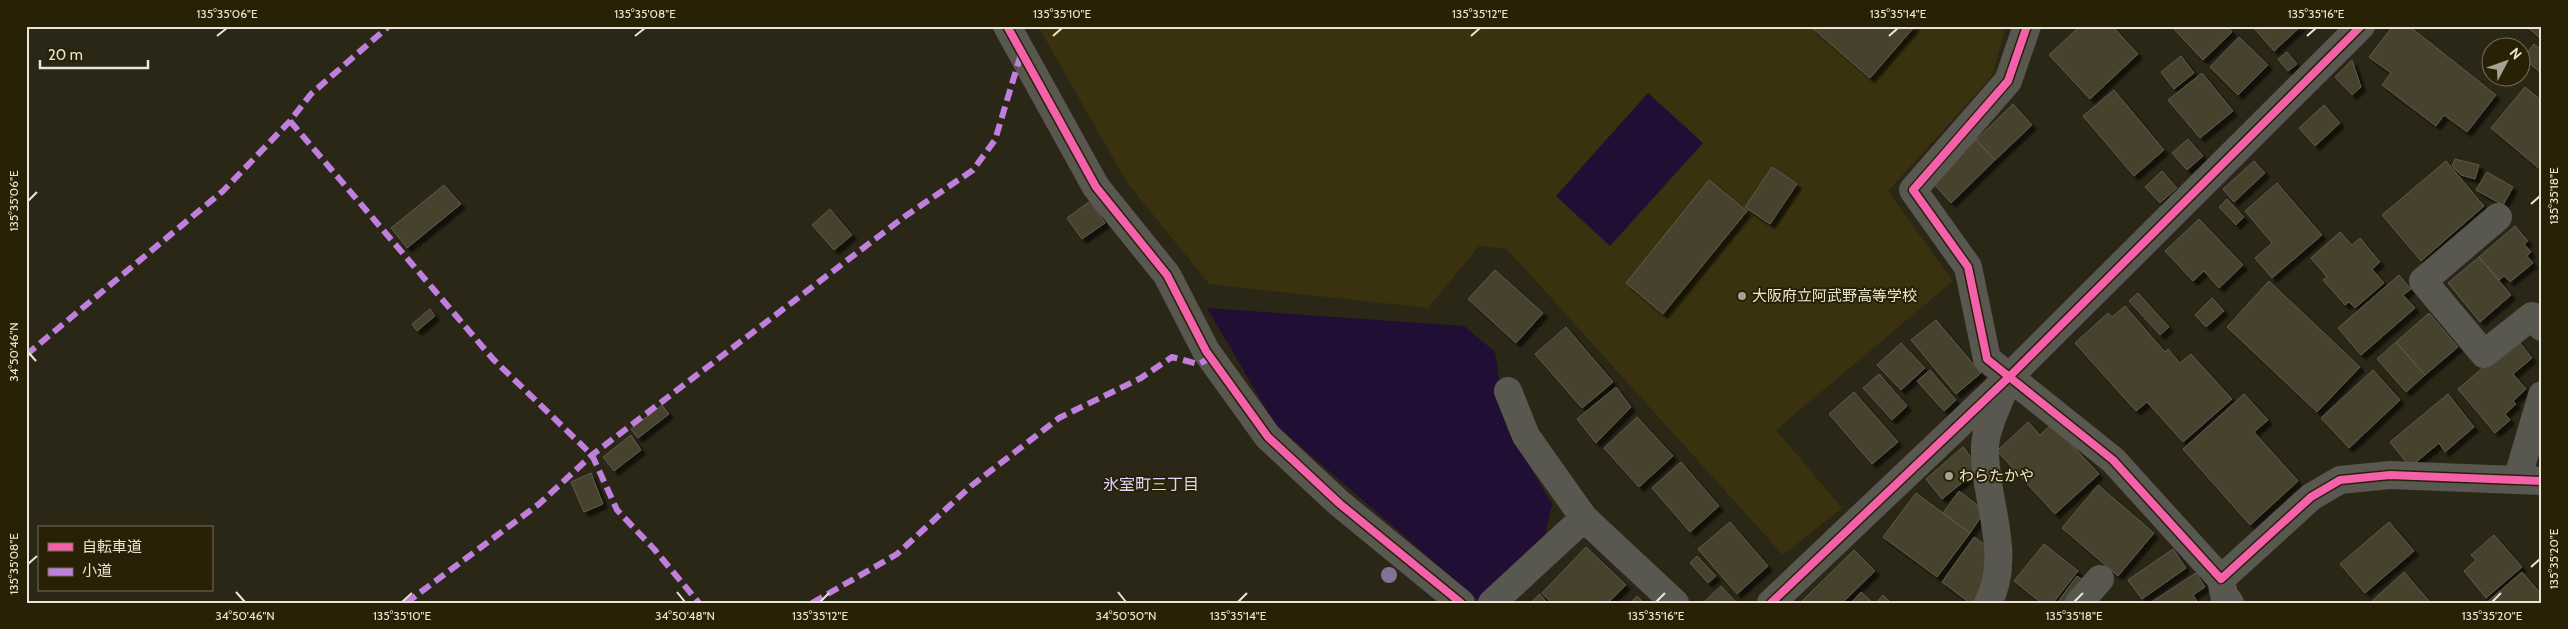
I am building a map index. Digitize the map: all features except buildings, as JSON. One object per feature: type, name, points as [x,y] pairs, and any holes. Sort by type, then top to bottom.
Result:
[{"type":"street","points":[[1007,26],[1096,187],[1167,275],[1206,352],[1268,438],[1340,504],[1461,603]]},
{"type":"street","points":[[2027,26],[2008,81],[1912,190],[1968,267],[1986,359],[2113,460],[2224,595],[2311,497],[2340,480],[2390,475],[2529,481],[2542,394]]},
{"type":"street","points":[[1771,603],[2008,378],[2361,26]]},
{"type":"street","points":[[2498,217],[2423,281],[2484,354],[2532,316],[2542,327]]},
{"type":"street","points":[[1989,602],[1996,589],[1999,565],[1994,514],[1986,481],[1985,444],[2008,378]]},
{"type":"street","points":[[1508,391],[1526,436],[1584,518],[1675,603]]},
{"type":"street","points":[[1492,603],[1584,518]]},
{"type":"street","points":[[2079,603],[2100,579]]},
{"type":"shaded area","name":"大阪府立阿武野高等学校","points":[[1038,26],[2006,26],[1992,76],[1888,191],[1953,281],[1776,430],[1842,508],[1783,555],[1507,249],[1479,246],[1428,308],[1209,284],[1126,181]]},
{"type":"shaded area","points":[[1648,93],[1703,143],[1610,246],[1556,196]]},
{"type":"shaded area","points":[[1207,308],[1464,326],[1495,352],[1507,429],[1552,504],[1544,540],[1478,600],[1275,424]]},
{"type":"marked path","points":[[26,355],[223,191],[290,121],[311,94],[389,26]]},
{"type":"marked path","points":[[406,603],[539,504],[592,455],[904,217],[973,170],[995,140],[1021,54]]},
{"type":"marked path","points":[[290,121],[493,359],[592,455],[617,510],[654,549],[699,603]]},
{"type":"marked path","points":[[812,603],[897,554],[971,486],[1059,418],[1141,378],[1172,357],[1198,364],[1211,358]]},
{"type":"cycle path","points":[[1007,26],[1096,187],[1167,275],[1206,351],[1268,437],[1340,504],[1461,603]]},
{"type":"cycle path","points":[[2027,26],[2008,81],[1913,190],[1968,267],[1987,359],[2113,460],[2221,579],[2311,497],[2340,480],[2390,475],[2542,481]]},
{"type":"cycle path","points":[[1771,603],[2008,378],[2361,26]]},
{"type":"place","name":"大阪府立阿武野高等学校","points":[[1742,296]]},
{"type":"place","name":"わらたかや","points":[[1949,476]]},
{"type":"district","name":"氷室町三丁目","points":[[1151,484]]}]
